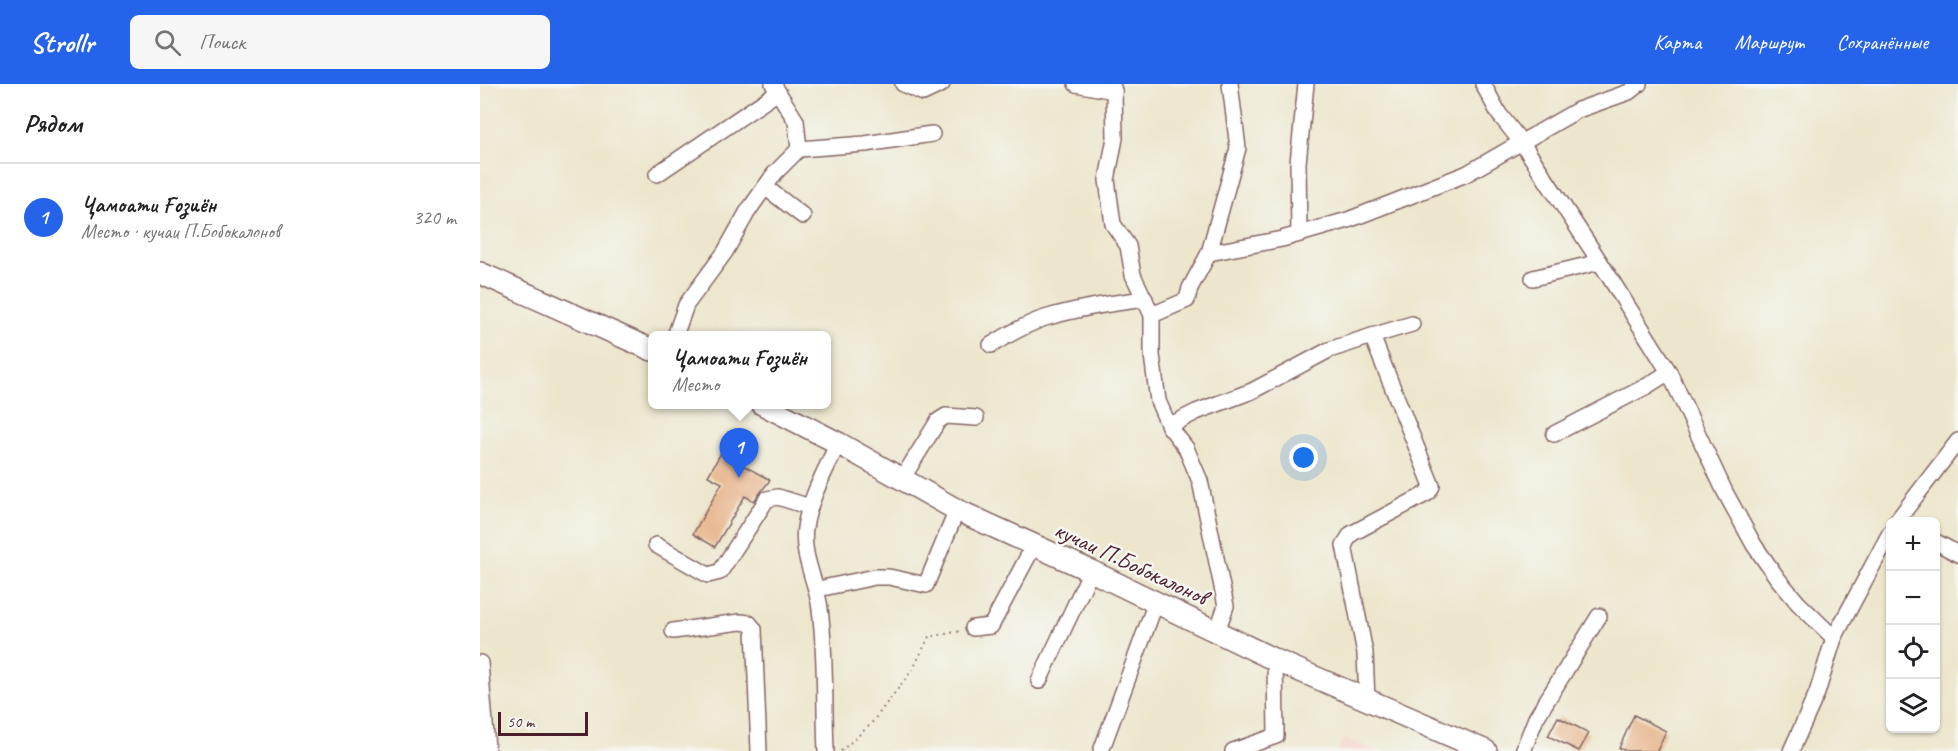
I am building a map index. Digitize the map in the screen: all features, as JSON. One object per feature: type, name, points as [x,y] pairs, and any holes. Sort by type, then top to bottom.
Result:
[{"type":"main road","points":[[480,273],[648,348]]},
{"type":"main road","name":"кучаи П.Бобокалонов","points":[[770,409],[838,443],[957,510],[1091,571],[1275,660],[1486,751]]},
{"type":"street","points":[[903,84],[923,93],[942,84]]},
{"type":"street","points":[[1076,84],[1113,88],[1115,138],[1107,180],[1113,224],[1128,246],[1133,275],[1152,315],[1152,355],[1158,401],[1169,426],[1186,448],[1200,481],[1226,606],[1217,631]]},
{"type":"street","points":[[1152,315],[1187,300],[1190,288],[1209,253],[1238,148],[1230,84]]},
{"type":"street","points":[[1299,234],[1298,163],[1306,84]]},
{"type":"street","points":[[1483,84],[1499,114],[1522,143],[1669,372],[1725,492],[1754,545],[1798,603],[1834,638]]},
{"type":"street","points":[[1209,253],[1299,234],[1348,220],[1466,174],[1578,110],[1629,92],[1640,84]]},
{"type":"street","points":[[657,174],[775,88],[796,121],[800,149]]},
{"type":"street","points":[[677,331],[686,304],[725,252],[748,211],[775,173],[800,149],[865,144],[932,134]]},
{"type":"street","points":[[765,187],[803,216]]},
{"type":"street","points":[[1533,278],[1600,262]]},
{"type":"street","points":[[991,345],[1043,318],[1092,306],[1145,299]]},
{"type":"street","points":[[1169,426],[1196,412],[1252,391],[1329,350],[1412,324]]},
{"type":"street","points":[[1367,700],[1365,652],[1344,545],[1351,534],[1428,493],[1432,486],[1372,336]]},
{"type":"street","points":[[1554,434],[1647,386],[1669,372]]},
{"type":"street","points":[[902,478],[938,421],[946,416],[976,418]]},
{"type":"street","points":[[1900,517],[1958,441]]},
{"type":"street","points":[[826,751],[821,620],[818,589],[807,561],[805,530],[810,507],[838,443]]},
{"type":"street","points":[[656,545],[708,575],[720,572],[767,499],[778,497],[810,507]]},
{"type":"street","points":[[818,589],[875,577],[889,577],[926,585],[957,510]]},
{"type":"street","points":[[1791,751],[1817,693],[1834,638],[1886,540]]},
{"type":"street","points":[[973,628],[991,626],[1034,545]]},
{"type":"street","points":[[1940,545],[1958,554]]},
{"type":"street","points":[[1039,681],[1091,571]]},
{"type":"street","points":[[1101,751],[1156,603]]},
{"type":"street","points":[[1523,751],[1536,718],[1599,616]]},
{"type":"street","points":[[673,631],[740,622],[749,623],[754,629],[759,751]]},
{"type":"street","points":[[1233,751],[1276,736],[1275,660]]},
{"type":"street","points":[[480,663],[487,748],[480,749]]},
{"type":"path","points":[[841,751],[870,725],[913,669],[929,637],[973,628]]},
{"type":"shaded area","points":[[1344,738],[1375,751],[1338,751]]},
{"type":"building","points":[[721,453],[770,480],[754,501],[745,496],[715,547],[693,534],[722,483],[708,476]]},
{"type":"building","points":[[1634,715],[1666,731],[1657,751],[1626,751],[1619,748]]},
{"type":"building","points":[[1558,717],[1589,733],[1579,751],[1548,736]]},
{"type":"place","name":"Ҷамоати Ғозиён","points":[[739,478]]}]
